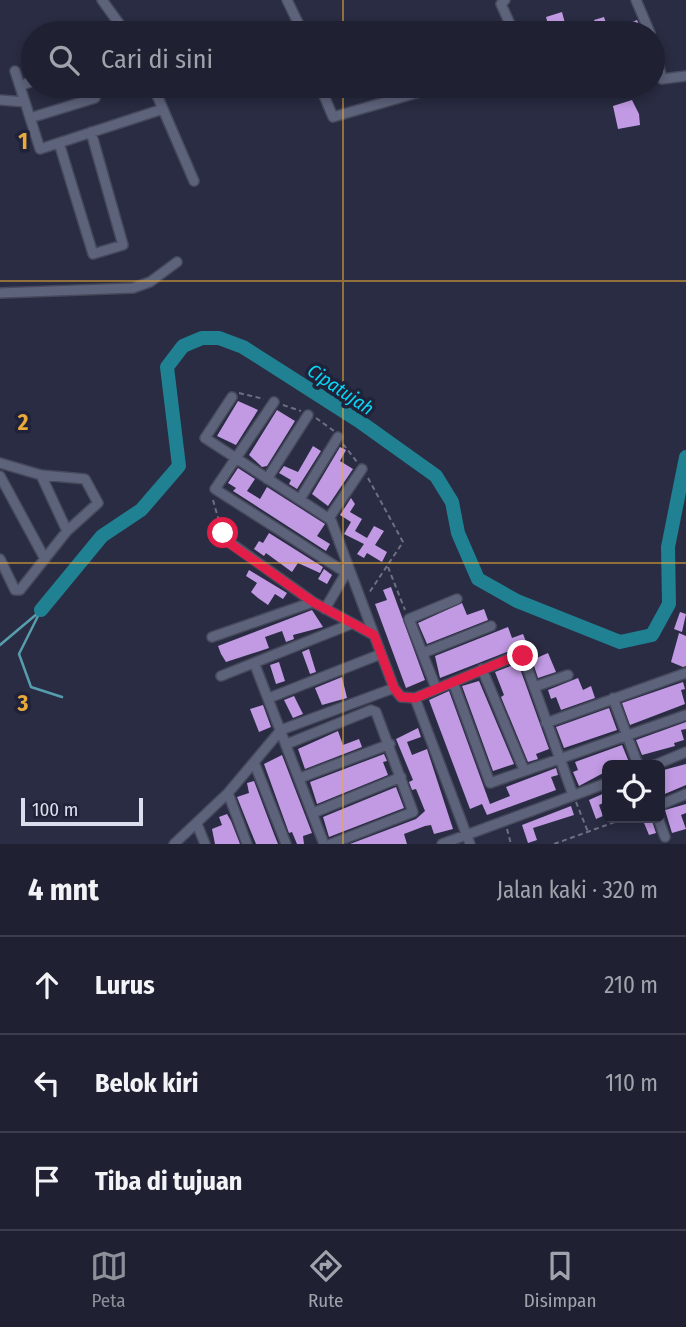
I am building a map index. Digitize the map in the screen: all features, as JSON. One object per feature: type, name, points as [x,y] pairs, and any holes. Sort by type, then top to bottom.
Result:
[{"type":"street","points":[[102,0],[117,21]]},
{"type":"street","points":[[288,0],[298,21]]},
{"type":"street","points":[[505,0],[501,4],[507,21]]},
{"type":"street","points":[[636,0],[645,21]]},
{"type":"street","points":[[15,71],[21,89]]},
{"type":"street","points":[[665,79],[686,76]]},
{"type":"street","points":[[24,98],[40,149],[163,109]]},
{"type":"street","points":[[30,118],[95,98]]},
{"type":"street","points":[[158,98],[194,181]]},
{"type":"street","points":[[325,98],[333,117],[399,98]]},
{"type":"street","points":[[0,100],[25,102]]},
{"type":"street","points":[[59,143],[93,254],[123,246],[91,132]]},
{"type":"street","points":[[0,293],[138,287],[177,262]]},
{"type":"street","points":[[232,397],[205,436],[329,518],[394,688],[401,697],[415,698],[522,655],[573,795]]},
{"type":"street","points":[[274,402],[215,489],[349,574]]},
{"type":"street","points":[[267,479],[309,415]]},
{"type":"street","points":[[300,499],[338,437]]},
{"type":"street","points":[[0,463],[41,475],[85,479],[96,500],[96,506],[67,531],[17,591],[0,559]]},
{"type":"street","points":[[329,518],[362,469]]},
{"type":"street","points":[[41,475],[67,531]]},
{"type":"street","points":[[0,476],[45,558]]},
{"type":"street","points":[[225,539],[313,602],[374,635]]},
{"type":"street","points":[[325,609],[349,574]]},
{"type":"street","points":[[436,688],[409,619],[457,599]]},
{"type":"street","points":[[212,637],[313,602]]},
{"type":"street","points":[[221,676],[255,665],[351,624]]},
{"type":"street","points":[[423,653],[491,626]]},
{"type":"street","points":[[269,698],[381,654]]},
{"type":"street","points":[[255,665],[288,744],[324,844]]},
{"type":"street","points":[[482,669],[524,770]]},
{"type":"street","points":[[546,723],[686,674]]},
{"type":"street","points":[[534,687],[568,675]]},
{"type":"street","points":[[453,681],[487,781],[492,783],[559,757],[686,715]]},
{"type":"street","points":[[174,844],[228,793],[281,730],[394,688]]},
{"type":"street","points":[[415,698],[469,839]]},
{"type":"street","points":[[613,698],[636,760]]},
{"type":"street","points":[[288,744],[371,710],[376,712],[390,744],[413,813],[331,844]]},
{"type":"street","points":[[300,778],[390,744]]},
{"type":"street","points":[[665,761],[686,752]]},
{"type":"street","points":[[254,762],[286,844]]},
{"type":"street","points":[[313,813],[401,777]]},
{"type":"street","points":[[442,844],[469,839],[505,822],[602,785]]},
{"type":"street","points":[[228,793],[247,844]]},
{"type":"street","points":[[665,803],[686,794]]},
{"type":"street","points":[[660,823],[665,837]]},
{"type":"street","points":[[197,824],[205,844]]},
{"type":"path","points":[[215,489],[214,502],[225,539]]},
{"type":"path","points":[[363,603],[403,542]]},
{"type":"path","points":[[388,566],[409,619]]},
{"type":"path","points":[[573,795],[588,832]]},
{"type":"path","points":[[505,822],[511,844]]},
{"type":"path","points":[[554,844],[612,823]]},
{"type":"building","points":[[562,12],[564,21],[547,21],[546,17]]},
{"type":"building","points":[[632,100],[639,114],[640,125],[618,129],[613,106]]},
{"type":"building","points":[[238,401],[258,410],[236,445],[217,436]]},
{"type":"building","points":[[277,410],[295,421],[267,466],[262,467],[249,455]]},
{"type":"building","points":[[313,446],[321,451],[297,489],[289,484],[291,480],[279,473],[284,466],[298,472]]},
{"type":"building","points":[[340,447],[346,450],[340,461],[353,469],[328,506],[312,494]]},
{"type":"building","points":[[238,468],[255,479],[247,491],[260,499],[267,487],[325,524],[317,536],[330,544],[326,551],[233,491],[236,488],[228,483]]},
{"type":"building","points":[[351,498],[355,504],[350,512],[362,519],[355,531],[367,538],[374,526],[384,531],[375,545],[387,552],[382,562],[367,553],[364,558],[357,554],[364,544],[344,534],[351,522],[340,515]]},
{"type":"building","points":[[269,533],[323,567],[320,573],[298,563],[292,572],[266,553],[264,556],[254,549],[259,541],[263,543]]},
{"type":"building","points":[[324,569],[332,575],[327,584],[318,579]]},
{"type":"building","points":[[249,570],[287,593],[283,599],[275,594],[268,605],[258,598],[251,592],[257,583],[246,576]]},
{"type":"building","points":[[391,587],[425,680],[406,688],[375,604],[387,600],[383,590]]},
{"type":"building","points":[[462,603],[467,615],[484,609],[488,620],[427,644],[418,623]]},
{"type":"building","points":[[312,610],[323,627],[293,635],[294,639],[286,642],[282,631],[265,637],[269,648],[226,662],[221,654],[218,646]]},
{"type":"building","points":[[680,612],[686,614],[682,632],[674,629]]},
{"type":"building","points":[[508,627],[512,638],[523,634],[527,644],[440,678],[435,656]]},
{"type":"building","points":[[679,633],[686,636],[686,666],[683,667],[671,662]]},
{"type":"building","points":[[309,649],[316,672],[310,674],[302,652]]},
{"type":"building","points":[[548,653],[556,672],[538,678],[532,660]]},
{"type":"building","points":[[279,662],[285,681],[276,684],[270,665]]},
{"type":"building","points":[[518,663],[549,749],[536,754],[538,759],[528,762],[501,697],[504,695],[495,672]]},
{"type":"building","points":[[342,677],[347,698],[322,705],[315,688]]},
{"type":"building","points":[[578,678],[583,690],[591,686],[595,698],[561,710],[556,697],[551,699],[548,690]]},
{"type":"building","points":[[479,681],[514,764],[493,771],[462,686]]},
{"type":"building","points":[[683,682],[685,689],[681,690],[685,704],[630,725],[622,703]]},
{"type":"building","points":[[449,691],[490,804],[510,796],[506,787],[556,768],[558,775],[551,777],[556,790],[487,815],[482,804],[470,809],[429,700]]},
{"type":"building","points":[[294,696],[303,714],[293,718],[284,700]]},
{"type":"building","points":[[263,705],[271,727],[259,732],[250,709]]},
{"type":"building","points":[[609,708],[617,730],[564,748],[556,727]]},
{"type":"building","points":[[686,722],[686,729],[681,730],[684,740],[674,743],[675,746],[642,755],[636,740]]},
{"type":"building","points":[[418,728],[421,737],[407,742],[412,755],[427,749],[453,829],[434,834],[431,825],[425,826],[404,834],[407,844],[350,844],[416,819],[425,811],[416,789],[412,790],[409,782],[413,780],[396,739]]},
{"type":"building","points":[[338,731],[343,745],[359,739],[362,747],[305,769],[298,749]]},
{"type":"building","points":[[622,745],[628,760],[602,760],[602,774],[579,786],[573,772],[578,770],[575,762]]},
{"type":"building","points":[[384,754],[387,761],[383,762],[388,775],[317,804],[310,782]]},
{"type":"building","points":[[282,755],[312,833],[303,836],[304,844],[297,844],[292,832],[289,833],[264,764]]},
{"type":"building","points":[[686,764],[686,785],[665,794],[665,770]]},
{"type":"building","points":[[254,781],[278,844],[256,844],[237,797],[249,793],[247,783]]},
{"type":"building","points":[[396,787],[404,808],[329,837],[323,817]]},
{"type":"building","points":[[602,794],[602,804],[599,805],[602,816],[596,819],[589,800]]},
{"type":"building","points":[[686,804],[686,813],[681,815],[686,829],[672,833],[665,810]]},
{"type":"building","points":[[571,806],[574,815],[533,828],[537,840],[528,843],[522,825]]},
{"type":"building","points":[[227,814],[240,844],[215,844],[212,829],[222,825],[219,817]]},
{"type":"building","points":[[644,823],[653,823],[656,833],[649,835]]},
{"type":"waterway","name":"Cipatujah","points":[[41,610],[102,536],[141,510],[179,466],[167,367],[183,346],[202,338],[219,338],[243,347],[359,421],[436,476],[452,502],[458,533],[478,579],[517,601],[620,642],[652,635],[669,604],[668,547],[686,457]]},
{"type":"waterway","name":"Cipatujah","points":[[41,610],[19,654],[31,687],[62,697]]},
{"type":"waterway","points":[[0,645],[38,613]]},
{"type":"route","points":[[223,533],[229,543],[313,602],[374,635],[394,688],[401,697],[415,698],[518,655],[523,656]]}]
